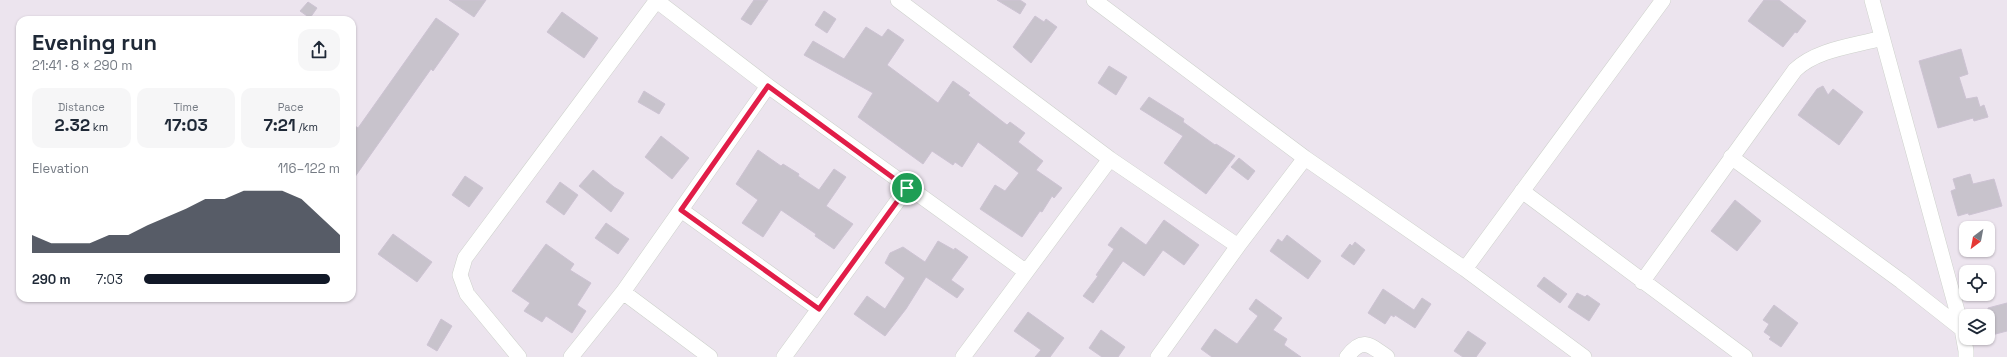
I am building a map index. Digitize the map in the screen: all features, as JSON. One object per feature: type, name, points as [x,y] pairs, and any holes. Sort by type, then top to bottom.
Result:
[{"type":"street","points":[[519,357],[467,294],[460,275],[465,258],[657,0],[768,86],[907,188],[1025,271]]},
{"type":"street","points":[[898,0],[1110,159],[1238,246]]},
{"type":"street","points":[[1094,0],[1305,158],[1465,269],[1584,357]]},
{"type":"street","points":[[1465,269],[1663,0]]},
{"type":"street","points":[[1872,0],[1959,318]]},
{"type":"street","points":[[1642,282],[1795,70],[1805,60],[1882,38]]},
{"type":"street","points":[[571,357],[623,292],[768,86]]},
{"type":"street","points":[[1158,357],[1238,246],[1305,158]]},
{"type":"street","points":[[1731,158],[1901,281],[1959,327]]},
{"type":"street","points":[[962,357],[1110,159]]},
{"type":"street","points":[[784,357],[907,188]]},
{"type":"street","points":[[1522,191],[1642,282],[1745,357]]},
{"type":"street","points":[[681,210],[819,309]]},
{"type":"street","points":[[623,292],[710,357]]},
{"type":"street","points":[[1347,357],[1355,346],[1365,344],[1375,348],[1387,357]]},
{"type":"street","points":[[1965,345],[1966,357]]},
{"type":"building","points":[[449,0],[486,0],[474,17]]},
{"type":"building","points":[[754,0],[768,0],[751,25],[741,19]]},
{"type":"building","points":[[997,0],[1020,0],[1026,4],[1020,14]]},
{"type":"building","points":[[1764,0],[1779,0],[1806,21],[1797,33],[1795,32],[1783,47],[1748,21]]},
{"type":"building","points":[[308,2],[317,8],[311,16],[307,16],[300,11]]},
{"type":"building","points":[[824,11],[836,19],[827,33],[815,25]]},
{"type":"building","points":[[562,12],[598,38],[584,58],[547,32]]},
{"type":"building","points":[[1035,16],[1044,22],[1046,19],[1057,27],[1031,63],[1013,47]]},
{"type":"building","points":[[436,18],[459,34],[433,71],[431,69],[356,175],[356,127],[358,128]]},
{"type":"building","points":[[866,27],[882,37],[888,29],[904,40],[887,65],[938,103],[953,81],[970,93],[968,95],[1007,125],[1010,122],[1025,133],[1018,142],[1043,161],[1036,170],[1062,188],[1054,198],[1052,196],[1042,212],[1040,211],[1022,237],[980,209],[995,185],[1005,191],[1019,173],[978,142],[962,167],[955,162],[953,165],[932,151],[923,164],[858,117],[873,93],[804,55],[813,41],[844,59]]},
{"type":"building","points":[[1961,49],[1968,74],[1959,77],[1966,99],[1977,97],[1980,107],[1984,105],[1988,117],[1974,121],[1973,118],[1938,128],[1919,61]]},
{"type":"building","points":[[1109,66],[1127,77],[1116,95],[1098,83]]},
{"type":"building","points":[[1823,86],[1828,95],[1833,89],[1863,112],[1839,145],[1798,115],[1817,89]]},
{"type":"building","points":[[644,91],[665,104],[659,114],[638,102]]},
{"type":"building","points":[[1149,97],[1184,119],[1183,122],[1215,145],[1216,144],[1235,156],[1206,194],[1164,163],[1183,136],[1140,109]]},
{"type":"building","points":[[661,136],[689,158],[672,179],[645,157]]},
{"type":"building","points":[[758,150],[781,166],[783,164],[799,174],[798,176],[819,190],[834,169],[846,177],[826,206],[853,224],[834,249],[815,236],[816,234],[781,210],[763,237],[742,223],[758,200],[736,184]]},
{"type":"building","points":[[1239,158],[1255,171],[1248,180],[1231,167]]},
{"type":"building","points":[[593,170],[624,193],[611,212],[579,186]]},
{"type":"building","points":[[1970,174],[1973,184],[1994,179],[2002,206],[1969,215],[1968,213],[1958,216],[1951,191],[1956,189],[1953,179]]},
{"type":"building","points":[[465,176],[483,188],[469,207],[452,195]]},
{"type":"building","points":[[560,182],[578,195],[564,215],[546,202]]},
{"type":"building","points":[[1735,200],[1761,221],[1737,251],[1711,231]]},
{"type":"building","points":[[1164,220],[1199,245],[1184,265],[1163,250],[1144,276],[1123,261],[1093,303],[1083,296],[1098,276],[1096,275],[1114,249],[1108,245],[1121,227],[1146,245]]},
{"type":"building","points":[[606,223],[629,239],[618,254],[595,238]]},
{"type":"building","points":[[393,234],[432,262],[417,282],[378,254]]},
{"type":"building","points":[[1287,235],[1321,261],[1308,279],[1270,251],[1278,239],[1282,242]]},
{"type":"building","points":[[938,241],[954,250],[955,248],[968,257],[951,280],[964,289],[957,298],[926,277],[906,309],[885,336],[854,314],[867,296],[885,309],[905,278],[885,263],[890,253],[903,247],[925,262]]},
{"type":"building","points":[[1355,242],[1365,250],[1354,265],[1341,256],[1350,244],[1352,246]]},
{"type":"building","points":[[546,244],[574,264],[570,270],[591,283],[577,305],[586,311],[572,333],[546,316],[542,322],[524,311],[530,303],[512,291]]},
{"type":"building","points":[[1544,277],[1567,294],[1560,303],[1537,286]]},
{"type":"building","points":[[1383,289],[1414,310],[1422,298],[1431,304],[1415,328],[1395,315],[1394,317],[1391,315],[1385,324],[1368,313]]},
{"type":"building","points":[[1577,293],[1585,297],[1587,295],[1600,304],[1589,321],[1568,307]]},
{"type":"building","points":[[1256,299],[1282,318],[1273,330],[1287,339],[1284,345],[1301,357],[1212,357],[1201,349],[1215,329],[1237,344],[1258,316],[1249,309]]},
{"type":"building","points":[[2007,303],[2007,331],[1995,334],[1995,309],[1988,308]]},
{"type":"building","points":[[1774,305],[1798,323],[1781,347],[1769,339],[1771,337],[1764,332],[1769,324],[1763,320]]},
{"type":"building","points":[[1028,312],[1064,338],[1050,357],[1035,357],[1041,350],[1014,331]]},
{"type":"building","points":[[441,319],[452,326],[437,351],[427,345]]},
{"type":"building","points":[[1101,330],[1125,347],[1118,357],[1102,357],[1089,348]]},
{"type":"building","points":[[1468,331],[1486,343],[1476,357],[1463,357],[1454,351]]},
{"type":"route","points":[[768,86],[907,188],[819,309],[681,210],[768,86]]}]
